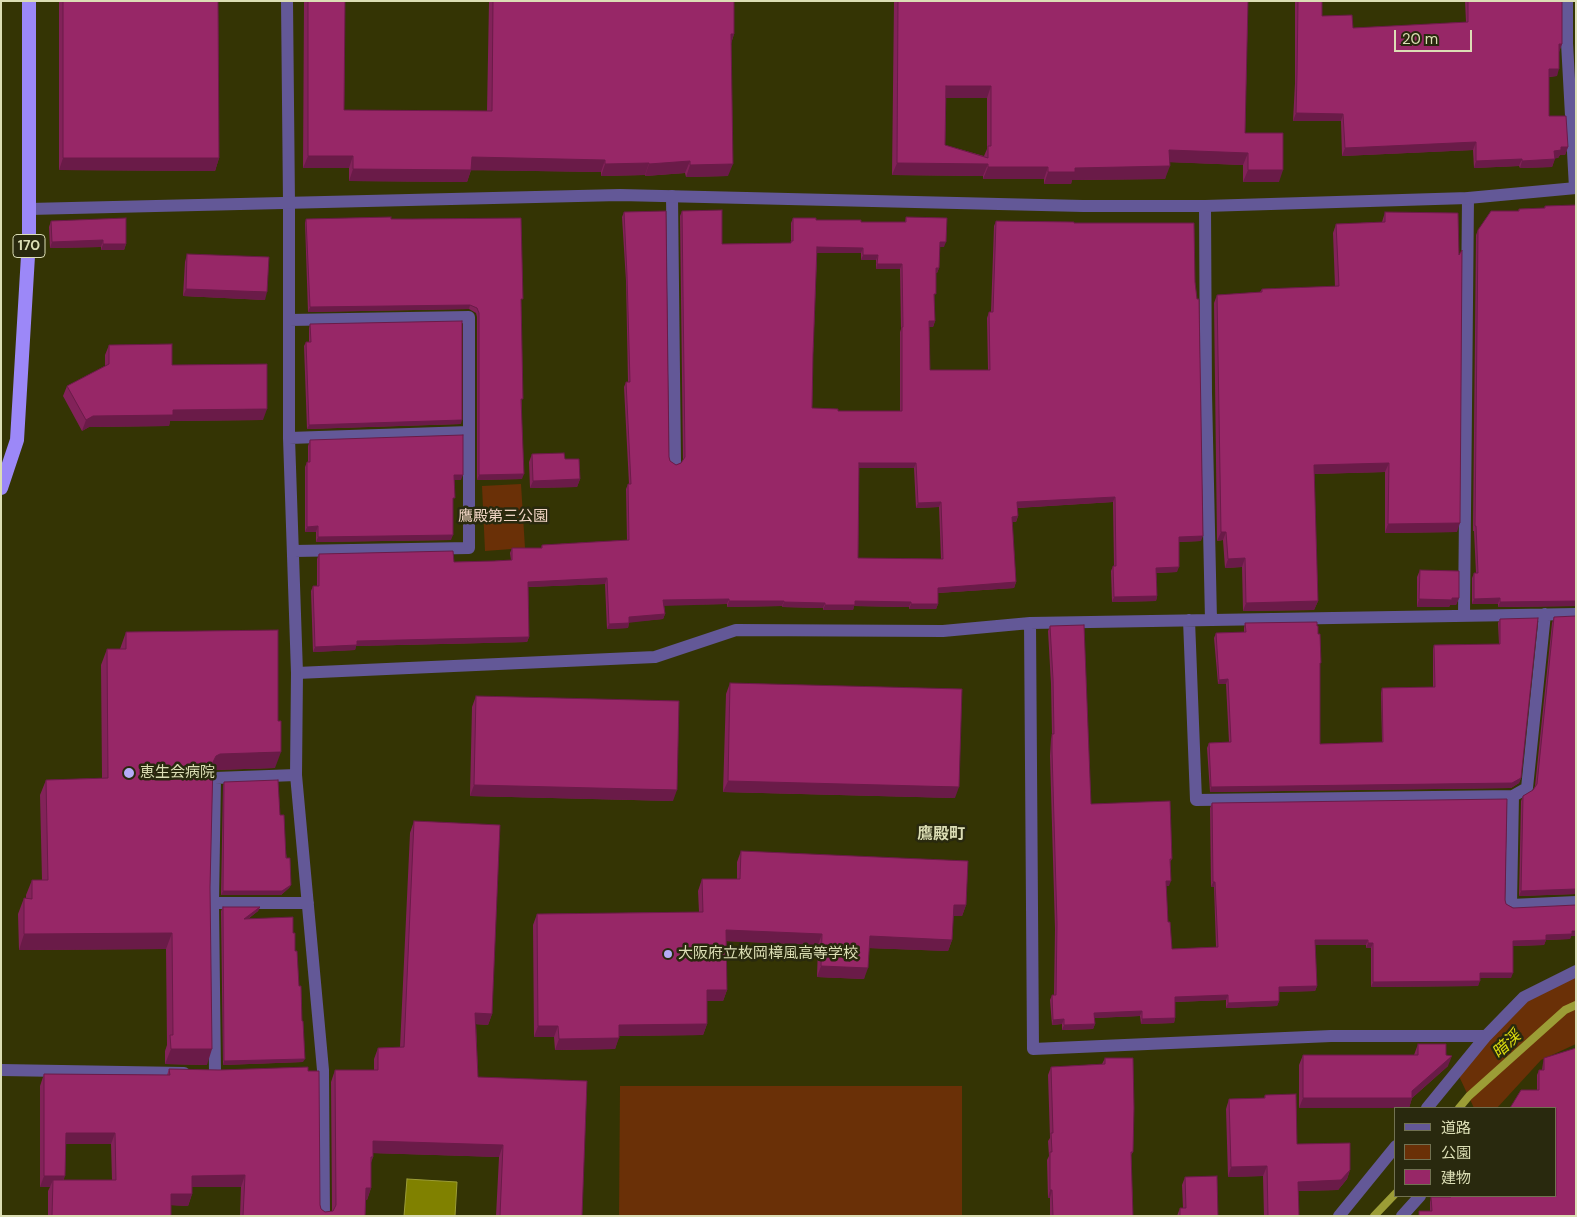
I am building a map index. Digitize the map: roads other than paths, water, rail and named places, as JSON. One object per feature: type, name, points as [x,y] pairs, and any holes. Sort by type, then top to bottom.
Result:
[{"type":"highway","name":"170","points":[[1,488],[17,440],[29,239],[29,1]]},
{"type":"street","points":[[287,1],[289,438],[297,673],[296,775],[308,903],[324,1216]]},
{"type":"street","points":[[29,209],[620,194],[1084,206],[1205,206],[1468,198],[1575,188],[1567,43],[1567,1]]},
{"type":"street","points":[[672,196],[675,462]]},
{"type":"street","points":[[1464,616],[1468,198]]},
{"type":"street","points":[[1205,206],[1206,393],[1211,620]]},
{"type":"street","points":[[289,320],[469,317],[469,548],[294,551]]},
{"type":"street","points":[[289,438],[469,432]]},
{"type":"street","points":[[1189,620],[1196,800],[1513,796],[1527,788],[1545,614]]},
{"type":"street","points":[[297,673],[655,657],[736,630],[943,631],[1030,622],[1576,614]]},
{"type":"street","points":[[1030,622],[1033,1049],[1332,1036],[1486,1036]]},
{"type":"street","points":[[1,1070],[210,1073],[215,778],[296,775]]},
{"type":"street","points":[[1513,796],[1510,905],[1576,902]]},
{"type":"street","points":[[213,903],[308,903]]},
{"type":"street","points":[[1427,1107],[1486,1036],[1524,997],[1576,971]]},
{"type":"street","points":[[1339,1216],[1394,1148]]},
{"type":"street","points":[[1402,1216],[1419,1197]]},
{"type":"waterway","name":"暗渓","points":[[1460,1107],[1469,1096],[1565,1010],[1576,1005]]},
{"type":"waterway","name":"暗渓","points":[[1374,1216],[1394,1195]]},
{"type":"place","name":"恵生会病院","points":[[129,773]]},
{"type":"place","name":"大阪府立枚岡樟風高等学校","points":[[668,954]]},
{"type":"district","name":"鷹殿町","points":[[941,835]]},
{"type":"park label","name":"鷹殿第三公園","points":[[503,517]]}]
